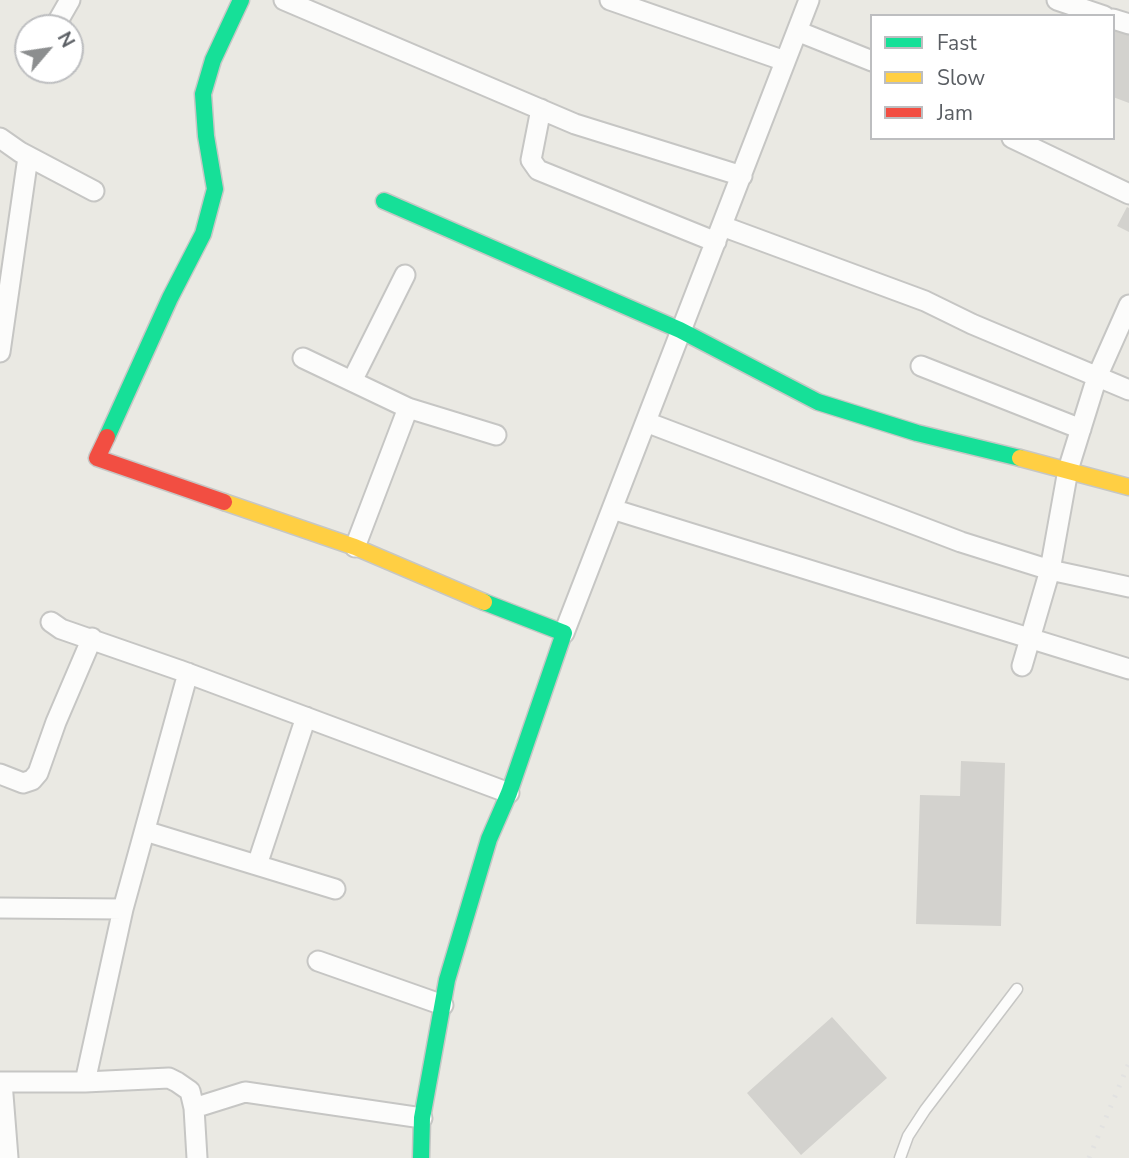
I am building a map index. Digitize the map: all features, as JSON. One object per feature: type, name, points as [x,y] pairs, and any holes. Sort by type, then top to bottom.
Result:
[{"type":"street","points":[[242,0],[214,60],[203,94],[206,136],[215,189],[203,234],[170,298],[97,458],[355,547],[488,604],[564,633]]},
{"type":"street","points":[[284,0],[575,124],[742,176]]},
{"type":"street","points":[[610,0],[785,61]]},
{"type":"street","points":[[422,1158],[422,1118],[447,980],[489,839],[509,793],[564,633],[809,0]]},
{"type":"street","points":[[1061,1],[1098,14]]},
{"type":"street","points":[[797,31],[870,60]]},
{"type":"street","points":[[541,109],[531,160],[538,170],[719,234],[925,301],[972,324],[1129,390]]},
{"type":"street","points":[[0,138],[29,157],[94,191]]},
{"type":"street","points":[[1016,140],[1129,194]]},
{"type":"street","points":[[0,352],[29,157]]},
{"type":"street","points":[[384,201],[680,330],[818,402],[917,433],[1129,487]]},
{"type":"street","points":[[352,382],[405,275]]},
{"type":"street","points":[[1022,666],[1050,570],[1068,470],[1097,377],[1129,305]]},
{"type":"street","points":[[303,358],[408,408],[496,435]]},
{"type":"street","points":[[921,366],[1081,429]]},
{"type":"street","points":[[355,547],[408,408]]},
{"type":"street","points":[[646,422],[961,542],[1050,570],[1129,587]]},
{"type":"street","points":[[612,509],[1129,668]]},
{"type":"street","points":[[51,622],[61,629],[188,673],[509,793]]},
{"type":"street","points":[[0,774],[23,783],[32,780],[38,773],[56,722],[92,638]]},
{"type":"street","points":[[85,1082],[123,909],[188,673]]},
{"type":"street","points":[[257,865],[306,717]]},
{"type":"street","points":[[145,831],[335,888]]},
{"type":"street","points":[[0,908],[123,909]]},
{"type":"street","points":[[318,961],[443,1005]]},
{"type":"street","points":[[8,1158],[1,1082],[169,1078],[190,1091],[194,1108],[197,1158]]},
{"type":"street","points":[[194,1108],[245,1092],[422,1118]]},
{"type":"lane","points":[[900,1158],[908,1136],[925,1110],[1017,989]]},
{"type":"building","points":[[1115,31],[1129,35],[1129,103],[1115,98]]},
{"type":"building","points":[[1127,207],[1129,208],[1129,232],[1117,226]]},
{"type":"building","points":[[961,761],[1005,763],[1001,926],[916,924],[920,795],[960,796]]},
{"type":"building","points":[[832,1017],[887,1078],[801,1155],[747,1093]]},
{"type":"railway","points":[[1089,1158],[1129,1063]]},
{"type":"traffic: fast","points":[[107,437],[170,298],[203,234],[215,189],[206,136],[203,94],[213,60],[241,0]]},
{"type":"traffic: fast","points":[[384,201],[680,330],[818,402],[917,433],[1020,458]]},
{"type":"traffic: fast","points":[[421,1158],[422,1118],[447,980],[489,839],[509,793],[564,633],[484,602]]},
{"type":"traffic: slow","points":[[1020,458],[1129,487]]},
{"type":"traffic: slow","points":[[224,502],[355,547],[484,602]]},
{"type":"traffic: jam","points":[[107,437],[97,458],[224,502]]}]
